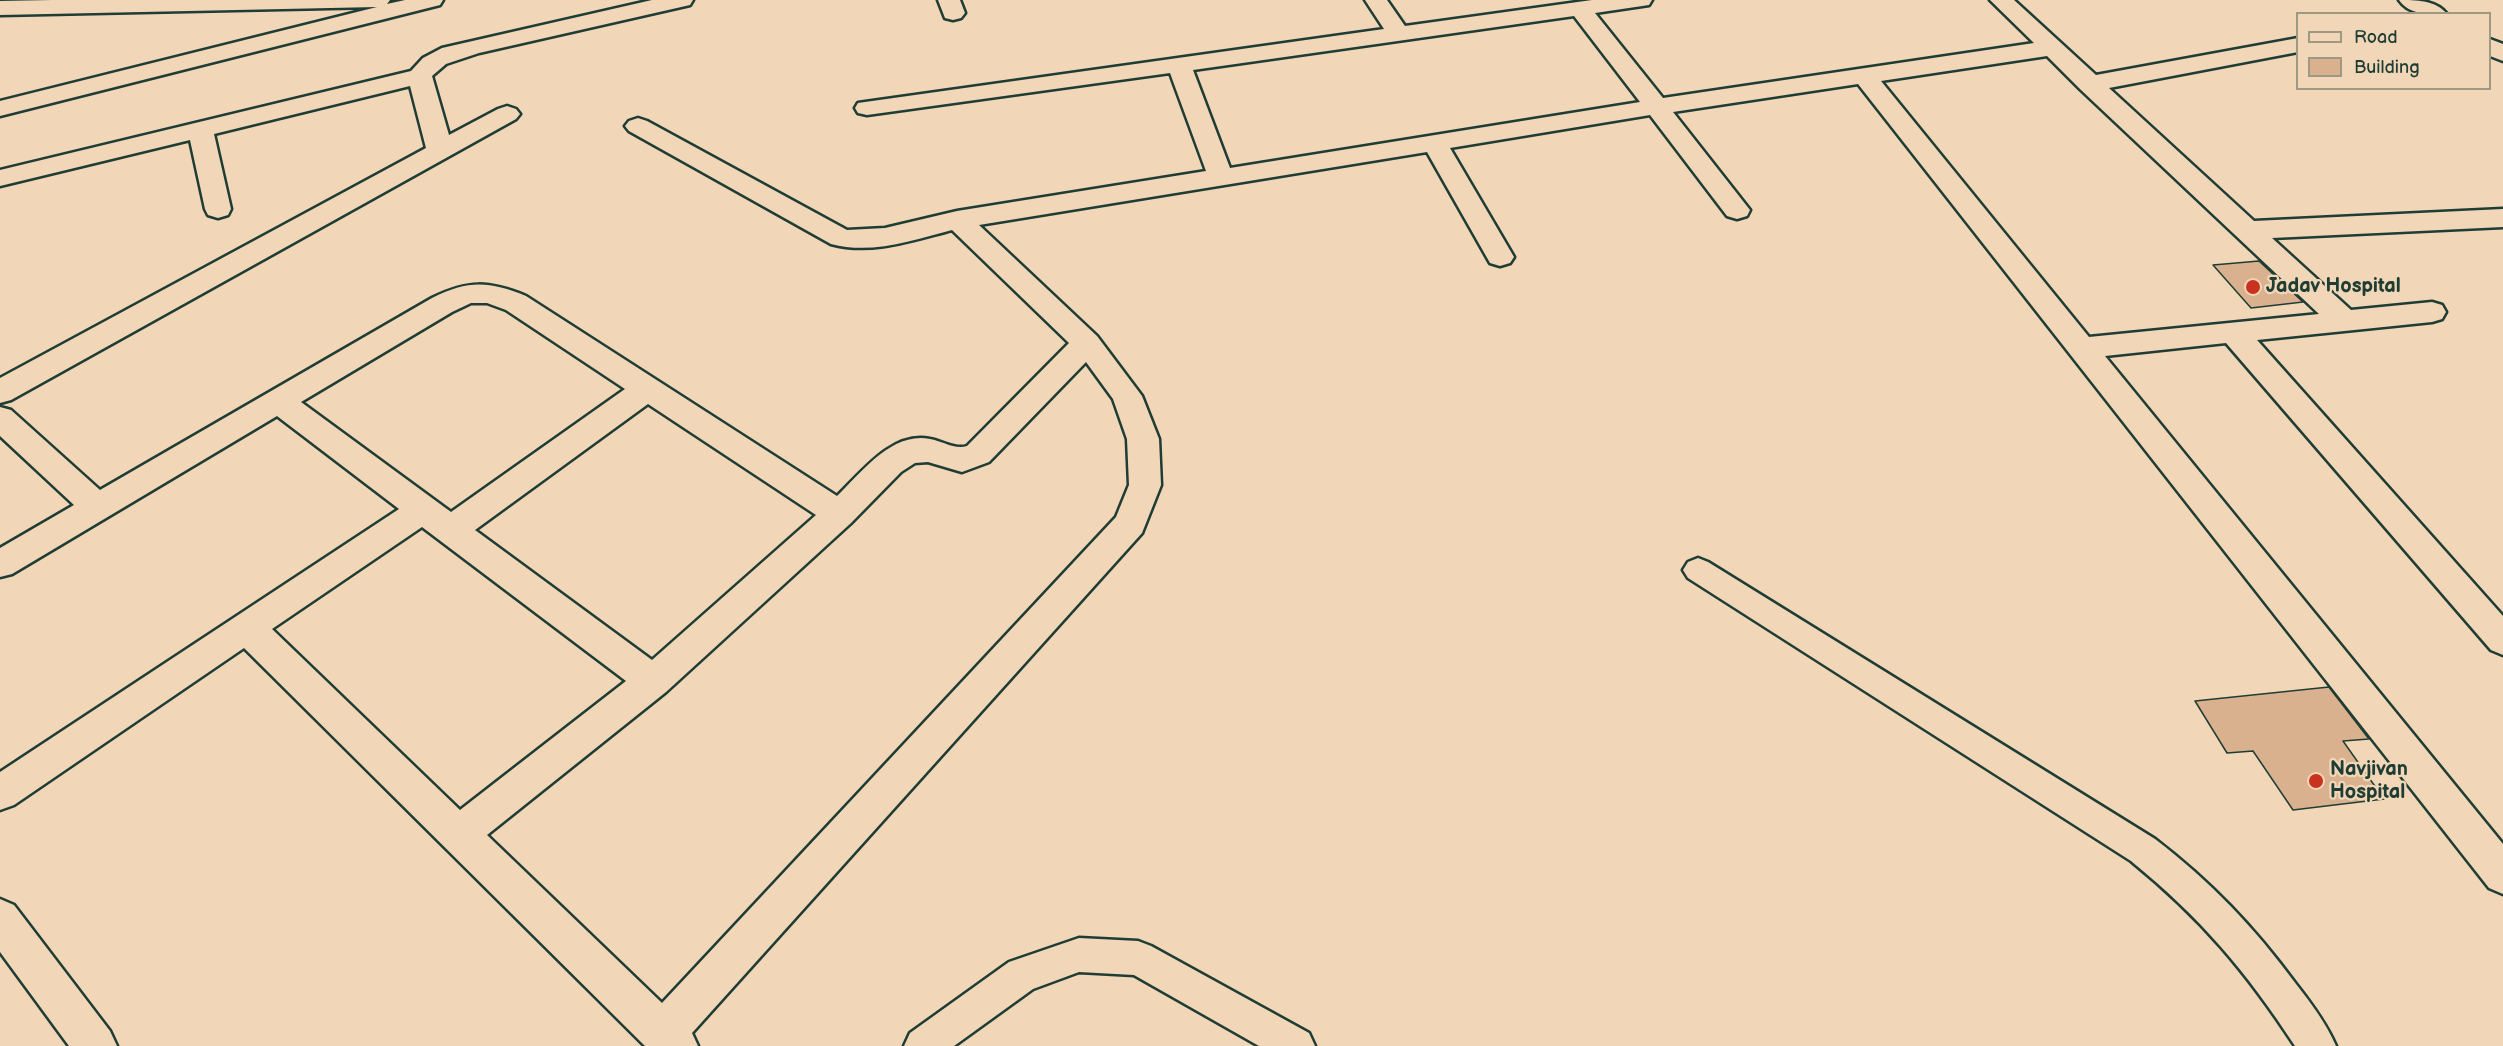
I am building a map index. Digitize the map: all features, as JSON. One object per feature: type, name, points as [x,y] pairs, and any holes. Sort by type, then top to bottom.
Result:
[{"type":"street","points":[[0,8],[388,0]]},
{"type":"street","points":[[0,109],[432,0]]},
{"type":"street","points":[[0,178],[420,76],[428,64],[441,57],[682,0]]},
{"type":"street","points":[[1376,0],[1399,34]]},
{"type":"street","points":[[867,108],[1641,0]]},
{"type":"street","points":[[2001,0],[2345,321]]},
{"type":"street","points":[[2410,0],[2432,12]]},
{"type":"street","points":[[1580,9],[1737,210]]},
{"type":"street","points":[[2090,84],[2296,45]]},
{"type":"street","points":[[638,126],[841,238],[861,241],[957,220],[1434,142],[2051,48]]},
{"type":"street","points":[[1179,65],[1221,177]]},
{"type":"street","points":[[420,76],[440,150]]},
{"type":"street","points":[[1864,76],[2503,875]]},
{"type":"street","points":[[97,507],[0,412],[440,150],[507,114]]},
{"type":"street","points":[[200,129],[218,209]]},
{"type":"street","points":[[1434,142],[1500,257]]},
{"type":"street","points":[[2248,230],[2503,218]]},
{"type":"street","points":[[247,628],[669,1040],[1131,524],[1145,485],[1143,439],[1127,396],[1088,343],[957,220]]},
{"type":"street","points":[[0,564],[451,301],[479,291],[498,295],[516,303],[838,514]]},
{"type":"street","points":[[2082,348],[2432,312]]},
{"type":"street","points":[[2234,333],[2503,640]]},
{"type":"street","points":[[459,834],[653,681],[890,464],[908,452],[928,450],[962,460],[978,454],[1088,343]]},
{"type":"street","points":[[451,530],[646,389]]},
{"type":"street","points":[[278,401],[653,681]]},
{"type":"street","points":[[0,793],[422,510]]},
{"type":"street","points":[[0,919],[95,1046]]},
{"type":"lane","points":[[1698,570],[2144,850],[2190,887],[2234,933],[2281,991],[2317,1046]]},
{"type":"lane","points":[[923,1046],[1022,975],[1079,955],[1138,958],[1296,1046]]},
{"type":"building","points":[[2259,261],[2303,302],[2251,308],[2213,265]]},
{"type":"building","points":[[2329,687],[2369,739],[2343,741],[2384,799],[2293,810],[2253,751],[2227,753],[2195,701]]},
{"type":"place","name":"Jadav Hospital","points":[[2253,287]]},
{"type":"place","name":"Navjivan Hospital","points":[[2316,781]]}]
